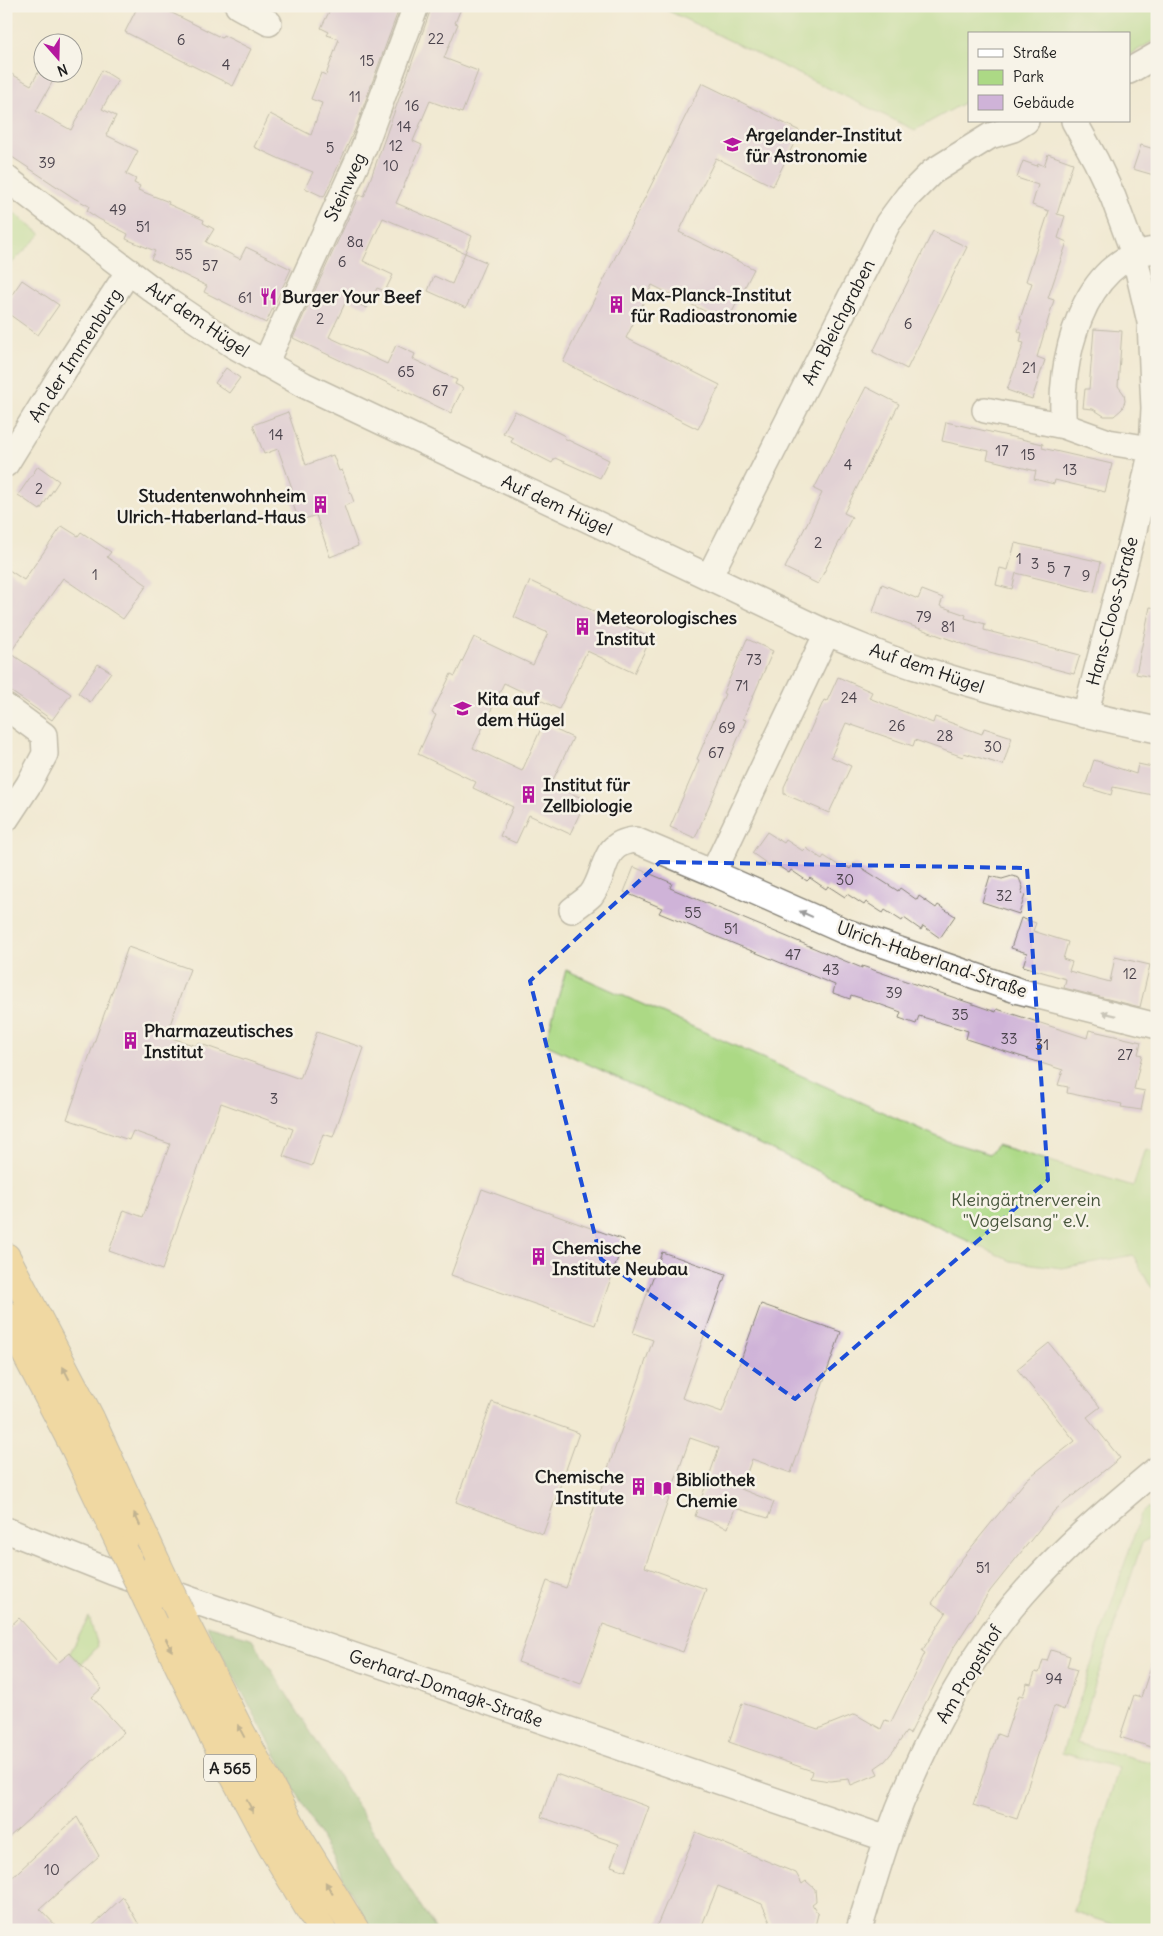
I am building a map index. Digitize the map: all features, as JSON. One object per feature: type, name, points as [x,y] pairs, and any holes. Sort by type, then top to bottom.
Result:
[{"type":"highway","name":"A 565","points":[[6,1257],[90,1418],[180,1613],[239,1729],[291,1823],[355,1930]]},
{"type":"highway","name":"A 565","points":[[6,1314],[75,1448],[212,1734],[271,1845],[322,1930]]},
{"type":"street","points":[[238,6],[269,23]]},
{"type":"street","name":"Steinweg","points":[[265,364],[364,147],[416,6]]},
{"type":"street","points":[[1130,70],[1157,55]]},
{"type":"street","name":"Am Bleichgraben","points":[[709,577],[888,223],[908,196],[932,172],[990,136],[1013,129],[1024,122]]},
{"type":"street","name":"Hans-Cloos-Straße","points":[[1075,122],[1113,197],[1146,252],[1154,408],[1154,450],[1085,715]]},
{"type":"street","name":"Auf dem Hügel","points":[[6,178],[169,302],[234,345],[304,385],[827,633],[914,667],[998,692],[1085,715],[1157,730]]},
{"type":"street","points":[[1064,426],[1062,407],[1066,361],[1081,313],[1096,285],[1113,267],[1146,252]]},
{"type":"street","name":"An der Immenburg","points":[[6,464],[59,378],[129,271]]},
{"type":"street","points":[[984,410],[1064,426],[1108,442],[1154,450]]},
{"type":"street","points":[[713,873],[827,633]]},
{"type":"street","points":[[6,707],[44,735],[45,754],[29,784],[6,818]]},
{"type":"street","name":"Ulrich-Haberland-Straße","points":[[572,910],[591,894],[612,848],[624,841],[635,840],[844,931],[1019,991],[1157,1026]]},
{"type":"street","name":"Am Propsthof","points":[[859,1930],[887,1839],[906,1790],[967,1670],[992,1633],[1023,1594],[1054,1561],[1086,1530],[1157,1469]]},
{"type":"street","name":"Gerhard-Domagk-Straße","points":[[6,1530],[112,1572],[200,1603],[887,1839]]},
{"type":"highlighted area","points":[[660,862],[1027,868],[1048,1180],[795,1399],[601,1259],[530,981]]},
{"type":"green space","points":[[658,6],[1157,6],[1157,39],[1130,54],[1130,32],[968,32],[968,101],[915,130]]},
{"type":"green space","points":[[6,207],[41,234],[6,269]]},
{"type":"green space","name":"Kleingärtnerverein \"Vogelsang\" e.V.","points":[[566,970],[947,1141],[989,1154],[997,1145],[1133,1186],[1146,1149],[1157,1152],[1157,1293],[1149,1284],[1133,1255],[1062,1268],[1011,1261],[545,1044]]},
{"type":"green space","points":[[1148,1507],[1157,1518],[1157,1532],[1142,1543],[1076,1743],[1157,1764],[1157,1930],[1130,1930],[1073,1911],[1119,1768],[1062,1753],[1141,1514]]},
{"type":"green space","points":[[89,1617],[98,1646],[81,1665],[70,1653]]},
{"type":"green space","points":[[206,1625],[251,1638],[436,1930],[371,1930]]},
{"type":"building","points":[[138,6],[158,6],[222,38],[223,35],[251,49],[233,86],[125,32]]},
{"type":"building","points":[[332,6],[400,6],[356,127],[324,197],[305,188],[313,172],[254,147],[270,114],[311,135],[322,103],[311,99],[321,73],[326,75],[339,39],[327,35],[329,32],[321,28]]},
{"type":"building","points":[[432,6],[462,6],[455,23],[458,24],[444,58],[478,71],[462,113],[430,101],[413,141],[422,145],[396,203],[472,236],[465,253],[383,218],[363,261],[393,275],[385,291],[377,288],[367,308],[347,299],[329,337],[387,364],[396,345],[415,354],[413,359],[457,380],[455,384],[463,388],[451,413],[293,338],[359,195],[364,197]]},
{"type":"building","points":[[102,70],[118,80],[102,109],[116,116],[106,135],[138,151],[126,174],[136,179],[134,183],[140,186],[138,190],[169,202],[168,204],[204,220],[203,223],[214,229],[206,242],[240,259],[246,247],[291,269],[266,323],[204,292],[207,286],[151,259],[155,251],[126,239],[128,234],[87,211],[89,206],[6,153],[6,71],[31,85],[33,82],[52,82],[36,111],[71,130]]},
{"type":"building","name":"Max-Planck-Institut für Radioastronomie","points":[[702,83],[800,131],[773,186],[716,158],[679,232],[754,269],[727,322],[652,285],[626,338],[720,385],[698,429],[563,362]]},
{"type":"building","points":[[1141,145],[1157,150],[1157,176],[1133,169]]},
{"type":"building","points":[[1048,154],[1073,163],[1057,214],[1065,216],[1058,238],[1067,242],[1048,298],[1054,300],[1037,357],[1045,360],[1032,399],[1007,390],[1024,343],[1020,342],[1022,333],[1018,331],[1032,283],[1026,281],[1049,211],[1032,205],[1038,185],[1017,178],[1023,161],[1037,166],[1038,163],[1044,166]]},
{"type":"building","points":[[933,231],[967,247],[907,369],[873,352]]},
{"type":"building","points":[[465,253],[486,262],[466,308],[428,291],[434,276],[452,284]]},
{"type":"building","points":[[22,280],[59,305],[38,335],[6,312],[6,303]]},
{"type":"building","points":[[1094,329],[1122,331],[1118,386],[1124,394],[1125,401],[1122,409],[1114,416],[1104,416],[1093,409],[1083,408],[1085,389],[1089,389]]},
{"type":"building","points":[[226,368],[240,378],[229,393],[215,383]]},
{"type":"building","points":[[866,387],[899,404],[844,513],[852,517],[818,584],[785,568],[822,493],[814,489]]},
{"type":"building","points":[[515,411],[609,460],[600,478],[555,458],[552,463],[511,442],[513,438],[503,433]]},
{"type":"building","name":"Studentenwohnheim Ulrich-Haberland-Haus","points":[[288,412],[306,465],[333,455],[339,471],[342,470],[354,502],[344,506],[358,546],[330,557],[316,515],[299,521],[288,490],[292,488],[278,449],[264,454],[253,425]]},
{"type":"building","points":[[946,422],[1043,444],[1042,448],[1112,464],[1105,492],[1055,480],[1054,484],[1034,479],[1036,471],[987,459],[989,451],[942,441]]},
{"type":"building","points":[[38,466],[59,481],[40,510],[18,495]]},
{"type":"building","points":[[62,526],[78,536],[81,532],[111,552],[107,557],[147,585],[123,619],[63,578],[10,653],[71,694],[52,720],[6,688],[6,568],[24,580]]},
{"type":"building","points":[[1015,543],[1101,562],[1094,592],[1016,573],[1012,589],[996,585],[1000,568],[1008,570]]},
{"type":"building","points":[[530,581],[651,638],[634,673],[587,651],[559,709],[504,683],[473,748],[522,771],[543,724],[573,738],[551,784],[586,800],[570,834],[529,815],[516,843],[500,836],[513,807],[473,788],[476,782],[418,754],[436,715],[432,713],[451,674],[455,676],[474,637],[533,665],[548,633],[514,617]]},
{"type":"building","points":[[882,584],[918,599],[922,590],[943,598],[940,606],[966,615],[965,618],[985,624],[984,630],[1080,655],[1074,674],[974,648],[873,612]]},
{"type":"building","points":[[1150,607],[1157,608],[1157,678],[1136,674]]},
{"type":"building","points":[[747,639],[773,651],[743,719],[746,720],[695,838],[670,827],[699,760],[697,759],[725,694],[723,693]]},
{"type":"building","points":[[98,664],[111,672],[90,702],[78,693]]},
{"type":"building","points":[[838,677],[872,692],[869,698],[933,723],[935,717],[982,734],[984,728],[1012,737],[1003,765],[964,753],[963,757],[915,740],[913,746],[846,723],[831,757],[851,766],[829,813],[784,794],[784,787],[824,700],[827,701]]},
{"type":"building","points":[[1094,760],[1136,774],[1138,764],[1157,768],[1157,796],[1113,787],[1111,795],[1085,787]]},
{"type":"building","points":[[767,832],[784,843],[786,840],[803,851],[806,848],[822,859],[824,856],[841,867],[843,864],[850,869],[854,863],[898,891],[900,888],[917,900],[919,896],[936,908],[938,905],[955,916],[940,938],[923,926],[921,930],[904,918],[902,921],[885,910],[883,913],[866,902],[864,905],[847,894],[845,897],[828,886],[826,889],[810,878],[807,881],[791,870],[789,873],[772,862],[769,865],[752,853]]},
{"type":"building","points":[[634,867],[672,883],[670,888],[862,968],[862,966],[996,1012],[997,1009],[1087,1038],[1089,1030],[1141,1042],[1138,1054],[1142,1055],[1134,1089],[1145,1091],[1141,1110],[1121,1107],[1122,1104],[1067,1093],[1068,1087],[1058,1085],[1063,1070],[966,1039],[968,1031],[919,1016],[916,1024],[899,1018],[901,1012],[851,995],[850,999],[833,993],[835,985],[659,913],[662,908],[624,892]]},
{"type":"building","points":[[990,876],[1002,879],[1012,876],[1019,878],[1023,888],[1021,894],[1025,895],[1019,914],[982,902]]},
{"type":"building","points":[[1021,918],[1036,923],[1033,931],[1068,942],[1063,959],[1072,962],[1069,971],[1110,982],[1115,957],[1150,965],[1140,1007],[1064,988],[1066,979],[1023,966],[1027,953],[1011,948]]},
{"type":"building","points":[[128,947],[190,969],[166,1036],[196,1046],[198,1043],[300,1079],[317,1032],[364,1048],[333,1137],[323,1134],[312,1166],[283,1156],[293,1129],[221,1103],[162,1270],[109,1251],[124,1210],[143,1217],[170,1144],[133,1131],[129,1140],[67,1119]]},
{"type":"building","name":"Chemische Institute Neubau","points":[[482,1189],[624,1240],[595,1325],[451,1275]]},
{"type":"building","name":"Chemische Institute","points":[[662,1252],[726,1274],[682,1398],[722,1412],[761,1304],[841,1332],[791,1473],[752,1459],[741,1489],[774,1502],[768,1518],[735,1508],[728,1528],[695,1516],[719,1448],[690,1438],[645,1567],[706,1589],[683,1652],[603,1624],[581,1684],[518,1662],[547,1581],[566,1588],[653,1340],[633,1333]]},
{"type":"building","points":[[1049,1343],[1100,1407],[1087,1417],[1120,1458],[1055,1510],[990,1591],[952,1650],[910,1734],[906,1732],[885,1761],[875,1768],[878,1774],[851,1785],[849,1779],[830,1781],[810,1778],[812,1771],[729,1742],[742,1703],[818,1729],[855,1714],[881,1729],[885,1720],[891,1722],[925,1653],[922,1651],[946,1613],[932,1603],[961,1560],[1027,1479],[1075,1441],[1017,1369]]},
{"type":"building","points":[[492,1402],[579,1433],[543,1534],[456,1502]]},
{"type":"building","points":[[19,1618],[59,1662],[70,1653],[102,1688],[92,1697],[124,1732],[6,1840],[6,1630]]},
{"type":"building","points":[[1051,1650],[1070,1656],[1067,1667],[1077,1670],[1064,1710],[1054,1706],[1017,1819],[973,1805],[997,1734],[1005,1737],[1019,1695],[1023,1696],[1027,1683],[1031,1684],[1035,1672],[1039,1673],[1043,1660],[1047,1661]]},
{"type":"building","points":[[1154,1658],[1157,1658],[1157,1749],[1120,1737],[1134,1695],[1141,1697]]},
{"type":"building","points":[[556,1774],[649,1807],[626,1871],[611,1866],[619,1844],[541,1817]]},
{"type":"building","points":[[77,1817],[99,1856],[40,1909],[60,1930],[6,1930],[6,1883]]},
{"type":"building","points":[[696,1832],[796,1873],[802,1884],[806,1881],[815,1889],[816,1901],[812,1904],[818,1914],[814,1930],[774,1930],[762,1904],[718,1886],[700,1930],[655,1930]]},
{"type":"building","points":[[123,1897],[142,1930],[88,1930]]},
{"type":"place","name":"Argelander-Institut für Astronomie","points":[[732,144]]},
{"type":"place","name":"Burger Your Beef","points":[[268,296]]},
{"type":"place","name":"Max-Planck-Institut für Radioastronomie","points":[[617,304]]},
{"type":"place","name":"Studentenwohnheim Ulrich-Haberland-Haus","points":[[320,505]]},
{"type":"place","name":"Meteorologisches Institut","points":[[582,627]]},
{"type":"place","name":"Kita auf dem Hügel","points":[[463,708]]},
{"type":"place","name":"Institut für Zellbiologie","points":[[529,794]]},
{"type":"place","name":"Pharmazeutisches Institut","points":[[130,1040]]},
{"type":"place","name":"Chemische Institute Neubau","points":[[538,1257]]},
{"type":"place","name":"Chemische Institute","points":[[638,1486]]},
{"type":"place","name":"Bibliothek Chemie","points":[[662,1489]]}]
